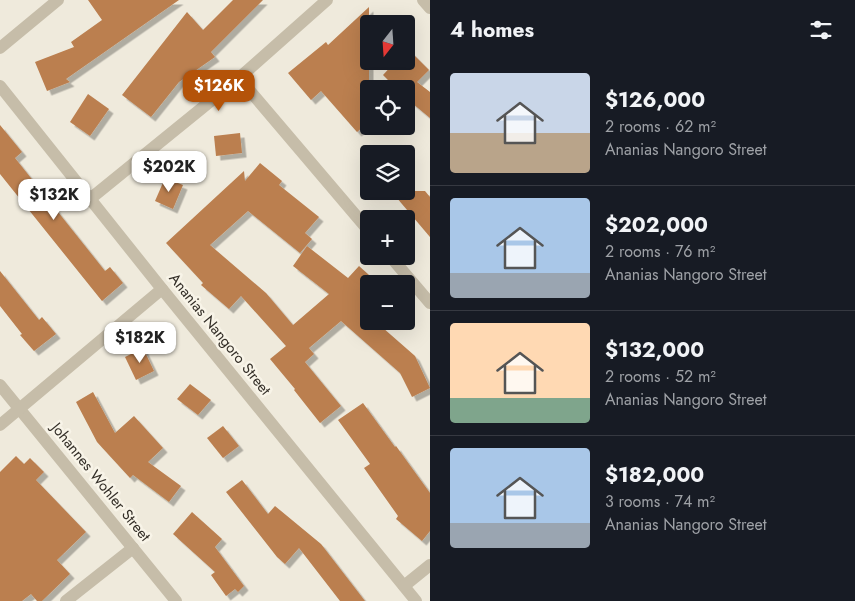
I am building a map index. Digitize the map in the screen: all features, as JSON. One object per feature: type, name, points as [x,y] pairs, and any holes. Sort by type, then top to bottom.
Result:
[{"type":"street","points":[[0,48],[58,0]]},
{"type":"street","points":[[90,199],[239,78],[327,0]]},
{"type":"street","points":[[423,0],[430,8]]},
{"type":"street","points":[[239,78],[360,220]]},
{"type":"street","name":"Ananias Nangoro Street","points":[[0,86],[162,289],[416,601]]},
{"type":"street","points":[[398,265],[430,303]]},
{"type":"street","points":[[0,425],[162,289]]},
{"type":"street","name":"Johannes Wohler Street","points":[[0,385],[176,601]]},
{"type":"street","points":[[66,601],[133,548]]},
{"type":"street","points":[[404,586],[430,565]]},
{"type":"building","points":[[88,0],[179,0],[66,79],[70,82],[47,91],[35,62],[74,47],[71,42],[102,20]]},
{"type":"building","points":[[233,0],[263,0],[211,52],[215,57],[179,82],[151,117],[122,95],[187,12],[203,30]]},
{"type":"building","points":[[369,7],[369,15],[360,15]]},
{"type":"building","points":[[360,15],[360,70],[369,70],[369,80],[360,80],[360,130],[357,132],[321,91],[311,100],[288,73],[326,42],[328,45]]},
{"type":"building","points":[[415,56],[429,70],[417,82],[430,92],[430,118],[415,106],[415,80],[388,80],[383,75],[388,70],[415,70]]},
{"type":"building","points":[[88,94],[109,109],[90,136],[70,122]]},
{"type":"building","points":[[0,125],[22,152],[15,158],[105,271],[110,267],[123,283],[102,301],[0,174]]},
{"type":"building","points":[[240,133],[242,153],[216,156],[214,136]]},
{"type":"building","points":[[260,163],[282,181],[279,185],[319,217],[305,233],[312,239],[300,253],[248,211],[210,245],[266,293],[293,325],[329,294],[293,266],[307,246],[348,278],[359,266],[369,275],[360,275],[360,330],[385,330],[415,356],[430,388],[412,397],[400,373],[341,321],[309,348],[314,354],[305,362],[341,406],[320,423],[270,359],[286,346],[241,296],[229,309],[201,285],[203,283],[166,243],[244,171],[245,181]]},
{"type":"building","points":[[165,178],[183,185],[173,209],[155,201]]},
{"type":"building","points":[[415,191],[425,191],[430,197],[430,237],[415,219],[415,210],[407,210],[399,200],[415,200]]},
{"type":"building","points":[[0,271],[39,320],[42,317],[56,334],[34,351],[20,335],[22,334],[0,306]]},
{"type":"building","points":[[143,348],[154,371],[136,380],[125,357]]},
{"type":"building","points":[[190,384],[211,400],[198,415],[177,399]]},
{"type":"building","points":[[93,392],[115,433],[134,416],[163,448],[148,462],[181,486],[169,502],[133,475],[130,478],[97,442],[76,402]]},
{"type":"building","points":[[363,403],[430,493],[430,531],[422,541],[396,519],[398,516],[364,468],[370,464],[338,420]]},
{"type":"building","points":[[223,426],[239,446],[223,458],[207,438]]},
{"type":"building","points":[[16,456],[24,464],[30,458],[44,472],[36,480],[86,532],[57,560],[70,574],[42,601],[37,601],[31,594],[22,601],[0,601],[0,472]]},
{"type":"building","points":[[242,480],[268,514],[275,506],[321,544],[365,601],[340,601],[299,548],[285,564],[277,557],[226,492]]},
{"type":"building","points":[[192,512],[222,539],[215,547],[244,586],[238,592],[235,589],[226,596],[211,575],[215,572],[173,534]]}]
